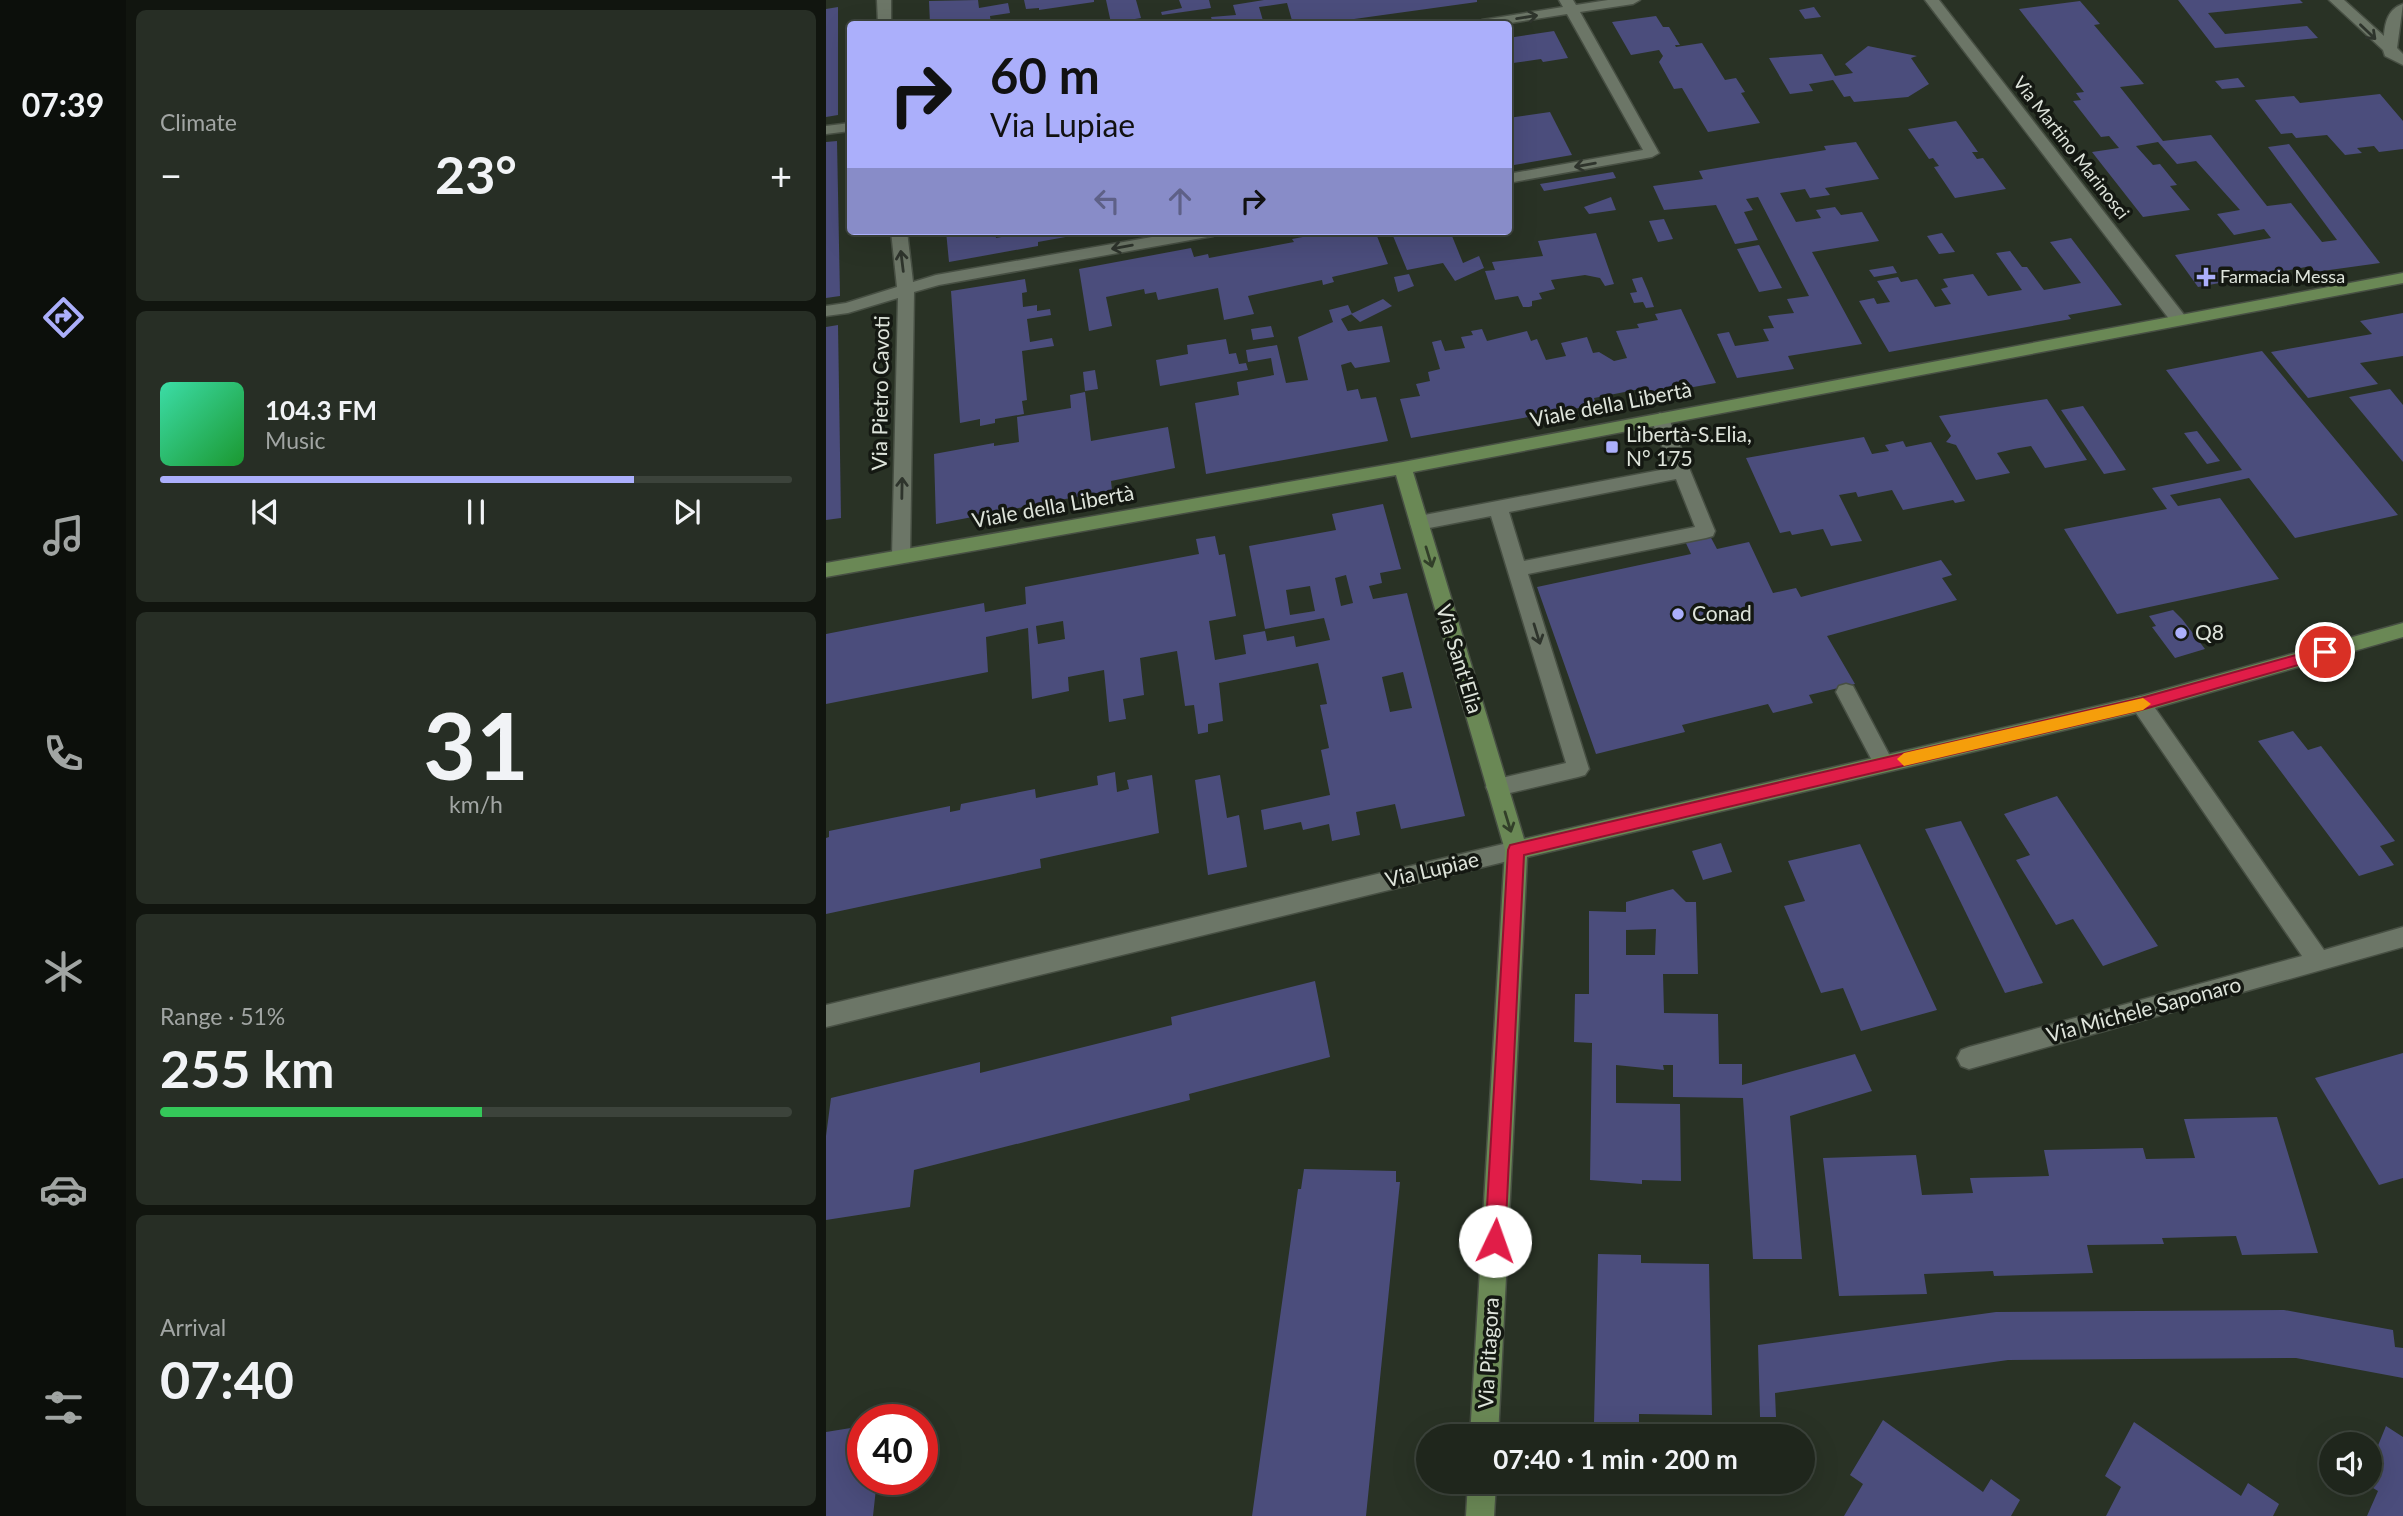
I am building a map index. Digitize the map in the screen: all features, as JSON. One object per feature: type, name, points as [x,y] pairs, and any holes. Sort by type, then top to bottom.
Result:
[{"type":"street","points":[[884,0],[885,21]]},
{"type":"street","points":[[1496,21],[1569,5],[1633,0]]},
{"type":"street","name":"Via Martino Marinosci","points":[[1932,0],[2179,320]]},
{"type":"street","points":[[2336,0],[2403,61]]},
{"type":"street","points":[[1512,178],[1653,153],[1569,5]]},
{"type":"street","points":[[2390,52],[2392,20],[2403,8]]},
{"type":"street","points":[[826,130],[847,127]]},
{"type":"street","name":"Via Pietro Cavoti","points":[[899,235],[906,291],[901,556]]},
{"type":"street","points":[[826,312],[906,291],[936,280],[1190,235]]},
{"type":"street","name":"Viale della Libertà","points":[[826,570],[1403,468],[2403,278]]},
{"type":"street","points":[[1517,569],[1706,531],[1660,419]]},
{"type":"street","name":"Via Sant'Elia","points":[[1403,468],[1516,850]]},
{"type":"street","points":[[1419,523],[1681,472]]},
{"type":"street","points":[[1497,787],[1578,769],[1498,508]]},
{"type":"street","name":"Via Lupiae","points":[[826,1016],[1516,850],[2141,704],[2403,630]]},
{"type":"street","points":[[1846,692],[1884,764]]},
{"type":"street","points":[[2141,704],[2319,962]]},
{"type":"street","name":"Via Pitagora","points":[[1485,1424],[1516,850]]},
{"type":"street","name":"Via Michele Saponaro","points":[[1969,1058],[2403,937]]},
{"type":"street","points":[[1480,1516],[1481,1494]]},
{"type":"building","points":[[978,0],[979,8],[1008,3],[1010,13],[990,16],[991,21],[930,21],[929,1]]},
{"type":"building","points":[[1024,0],[1094,2],[1039,10],[1026,9]]},
{"type":"building","points":[[1106,0],[1136,0],[1141,18],[1111,21]]},
{"type":"building","points":[[1179,0],[1209,0],[1211,8],[1162,15],[1161,12],[1182,8]]},
{"type":"building","points":[[1264,0],[1477,0],[1347,21],[1292,21],[1287,3],[1259,7],[1263,21],[1212,21],[1211,17],[1236,15],[1233,5]]},
{"type":"building","points":[[2178,0],[2300,0],[2303,3],[2208,13],[2225,34],[2307,26],[2318,38],[2215,48]]},
{"type":"building","points":[[2080,1],[2100,24],[2094,25],[2144,84],[2120,87],[2163,141],[2211,135],[2267,206],[2291,203],[2322,242],[2337,240],[2268,147],[2289,144],[2380,263],[2315,272],[2311,266],[2198,287],[2175,255],[2271,238],[2264,229],[2234,235],[2217,214],[2240,210],[2196,161],[2177,164],[2158,142],[2136,146],[2153,165],[2160,164],[2177,185],[2170,186],[2190,210],[2143,217],[2092,152],[2119,148],[2109,136],[2101,137],[2073,101],[2081,100],[2076,93],[2084,92],[2019,9]]},
{"type":"building","points":[[838,7],[838,115],[826,117],[826,9]]},
{"type":"building","points":[[1814,7],[1821,17],[1805,19],[1799,10]]},
{"type":"building","points":[[1656,16],[1663,27],[1669,27],[1680,45],[1675,45],[1676,47],[1702,43],[1725,80],[1736,78],[1745,92],[1741,93],[1760,123],[1708,132],[1682,88],[1674,89],[1659,62],[1663,56],[1659,50],[1631,55],[1612,22]]},
{"type":"building","points":[[1554,31],[1568,58],[1513,63],[1512,66],[1512,37]]},
{"type":"building","points":[[1868,46],[1917,56],[1911,58],[1929,84],[1908,97],[1854,102],[1850,96],[1844,97],[1833,80],[1809,84],[1813,91],[1790,94],[1769,58],[1822,54],[1835,76],[1853,73],[1845,64]]},
{"type":"building","points":[[2238,78],[2245,87],[2222,89],[2215,81]]},
{"type":"building","points":[[2380,94],[2403,121],[2403,149],[2379,152],[2374,146],[2357,148],[2362,153],[2345,155],[2327,135],[2296,138],[2292,133],[2281,134],[2255,100],[2294,96],[2300,103]]},
{"type":"building","points":[[1550,112],[1572,155],[1512,165],[1512,117]]},
{"type":"building","points":[[1956,121],[1978,152],[1972,152],[1977,159],[1983,158],[2006,189],[1955,198],[1934,167],[1939,166],[1933,158],[1929,159],[1908,129]]},
{"type":"building","points":[[837,141],[840,296],[826,298],[826,142]]},
{"type":"building","points":[[1856,142],[1879,179],[1825,188],[1830,195],[1810,198],[1805,189],[1780,193],[1796,222],[1821,218],[1816,210],[1835,207],[1841,215],[1862,212],[1879,241],[1812,252],[1862,344],[1788,356],[1794,369],[1737,378],[1717,334],[1729,332],[1735,346],[1769,341],[1763,329],[1774,328],[1768,316],[1794,313],[1787,299],[1809,296],[1758,197],[1746,199],[1753,210],[1744,212],[1758,240],[1735,244],[1716,205],[1664,210],[1653,186],[1703,179],[1699,171],[1826,150],[1824,146]]},
{"type":"building","points":[[1613,172],[1616,178],[1544,191],[1540,184]]},
{"type":"building","points":[[1611,197],[1616,210],[1589,214],[1584,207]]},
{"type":"building","points":[[1664,219],[1673,239],[1658,242],[1649,221]]},
{"type":"building","points":[[1596,233],[1614,284],[1605,286],[1600,278],[1585,275],[1551,280],[1555,289],[1539,293],[1542,299],[1532,301],[1532,306],[1529,307],[1523,307],[1518,296],[1495,300],[1485,271],[1495,270],[1492,262],[1543,256],[1538,241]]},
{"type":"building","points":[[1942,233],[1955,252],[1939,254],[1927,236]]},
{"type":"building","points":[[946,235],[996,235],[996,238],[1012,235],[1076,235],[1038,242],[1038,246],[949,262]]},
{"type":"building","points":[[1314,235],[1377,235],[1388,264],[1332,277],[1334,282],[1323,285],[1322,280],[1248,296],[1254,314],[1224,320],[1218,288],[1158,300],[1156,292],[1145,294],[1144,289],[1106,297],[1112,326],[1089,331],[1079,269],[1191,248],[1194,257],[1208,254],[1209,258],[1294,242],[1292,239]]},
{"type":"building","points":[[1393,235],[1456,235],[1452,236],[1463,263],[1479,256],[1484,268],[1455,281],[1443,263],[1407,270]]},
{"type":"building","points":[[2071,238],[2122,305],[2068,315],[2071,319],[1889,352],[1859,301],[1874,298],[1877,304],[1890,302],[1877,281],[1898,277],[1901,282],[1917,279],[1935,307],[1951,304],[1941,289],[1948,287],[1943,279],[1973,274],[1988,296],[2022,290],[1996,253],[2010,251],[2022,267],[2027,267],[2044,290],[2081,283],[2050,242]]},
{"type":"building","points":[[1759,245],[1782,288],[1759,292],[1737,249]]},
{"type":"building","points":[[1893,266],[1897,273],[1874,277],[1869,270]]},
{"type":"building","points":[[1409,274],[1414,286],[1398,292],[1394,277]]},
{"type":"building","points":[[1642,277],[1654,307],[1646,308],[1643,302],[1634,303],[1630,293],[1637,292],[1632,279]]},
{"type":"building","points":[[1025,279],[1027,292],[1022,293],[1023,307],[1037,305],[1037,311],[1050,309],[1051,315],[1027,319],[1030,342],[1052,338],[1054,346],[1022,351],[1027,400],[1022,401],[1024,414],[995,419],[995,423],[980,426],[980,419],[960,423],[951,291]]},
{"type":"building","points":[[1383,299],[1392,306],[1360,322],[1351,314]]},
{"type":"building","points":[[1348,305],[1352,314],[1341,319],[1348,331],[1382,326],[1390,362],[1355,368],[1351,362],[1341,365],[1347,391],[1358,389],[1361,399],[1376,397],[1388,441],[1206,474],[1195,403],[1239,395],[1237,382],[1274,375],[1271,358],[1248,362],[1246,350],[1277,345],[1286,383],[1308,380],[1298,337],[1333,322],[1329,310]]},
{"type":"building","points":[[1681,309],[1716,383],[1643,396],[1640,389],[1594,398],[1596,405],[1411,438],[1400,399],[1420,396],[1416,384],[1430,381],[1428,372],[1440,369],[1432,342],[1441,340],[1445,351],[1465,348],[1461,337],[1473,335],[1471,331],[1482,329],[1487,341],[1527,331],[1531,341],[1537,339],[1546,360],[1566,356],[1561,343],[1587,337],[1593,353],[1599,352],[1614,361],[1627,358],[1616,331],[1639,328],[1637,324],[1658,320],[1655,314]]},
{"type":"building","points":[[2403,313],[2403,356],[2360,363],[2378,384],[2308,398],[2271,352],[2372,334],[2360,321]]},
{"type":"building","points":[[838,325],[841,518],[826,520],[826,327]]},
{"type":"building","points":[[1271,326],[1274,337],[1253,340],[1251,329]]},
{"type":"building","points":[[1226,339],[1229,354],[1236,353],[1239,364],[1246,363],[1248,370],[1160,386],[1156,360],[1188,354],[1187,345]]},
{"type":"building","points":[[2262,351],[2398,515],[2295,538],[2249,478],[2170,495],[2178,506],[2220,498],[2279,579],[2117,614],[2064,529],[2167,509],[2152,488],[2242,470],[2166,370]]},
{"type":"building","points":[[1095,370],[1098,389],[1085,391],[1083,372]]},
{"type":"building","points":[[2390,389],[2403,405],[2403,462],[2349,397]]},
{"type":"building","points":[[1085,392],[1091,441],[1168,427],[1175,468],[1111,481],[1112,490],[936,524],[934,454],[994,443],[994,446],[1019,442],[1017,417],[1071,408],[1070,395]]},
{"type":"building","points":[[2047,399],[2087,460],[2045,468],[2031,446],[2014,449],[1997,453],[2010,473],[1976,480],[1956,445],[1946,442],[1951,436],[1939,416]]},
{"type":"building","points":[[2083,406],[2126,470],[2104,474],[2061,410]]},
{"type":"building","points":[[2197,431],[2220,461],[2207,464],[2184,433]]},
{"type":"building","points":[[1864,437],[1872,454],[1889,451],[1885,445],[1903,441],[1906,447],[1931,442],[1965,501],[1955,503],[1953,500],[1903,510],[1892,490],[1858,497],[1856,492],[1839,495],[1862,541],[1831,546],[1823,529],[1792,535],[1790,531],[1780,533],[1746,458]]},
{"type":"building","points":[[1383,504],[1401,569],[1380,573],[1382,583],[1369,586],[1373,599],[1407,593],[1465,816],[1401,829],[1395,804],[1356,812],[1360,835],[1332,841],[1329,824],[1303,830],[1301,822],[1264,830],[1261,810],[1330,795],[1321,750],[1329,748],[1320,705],[1327,704],[1318,663],[1219,683],[1223,721],[1208,724],[1208,732],[1198,734],[1194,705],[1185,706],[1177,651],[1140,658],[1144,695],[1123,699],[1126,719],[1109,722],[1104,670],[1068,677],[1069,691],[1032,699],[1028,628],[986,637],[988,672],[826,704],[826,634],[984,603],[985,612],[1026,604],[1025,587],[1199,554],[1196,539],[1215,536],[1219,555],[1225,554],[1236,616],[1209,621],[1215,660],[1246,654],[1243,635],[1265,631],[1267,641],[1294,636],[1296,647],[1330,640],[1324,618],[1265,629],[1249,546],[1336,530],[1332,514]],"holes":[[[1346,575],[1353,603],[1341,606],[1335,578]],[[1310,586],[1315,611],[1290,615],[1286,590]],[[1063,621],[1065,639],[1038,644],[1036,626]],[[1403,672],[1412,708],[1390,712],[1382,677]]]},
{"type":"building","points":[[1709,534],[1717,549],[1749,542],[1773,593],[1796,588],[1801,597],[1941,560],[1952,575],[1942,578],[1957,600],[1827,636],[1855,684],[1809,695],[1813,703],[1773,713],[1768,704],[1682,725],[1685,732],[1596,754],[1537,587],[1691,554],[1684,539]]},
{"type":"building","points":[[2173,610],[2205,649],[2175,658],[2152,627],[2156,626],[2149,616]]},
{"type":"building","points":[[2293,731],[2308,750],[2321,746],[2395,841],[2380,846],[2394,865],[2359,876],[2258,741]]},
{"type":"building","points":[[1115,772],[1117,792],[1129,789],[1127,780],[1152,775],[1159,833],[1040,859],[1041,868],[826,914],[826,838],[829,837],[829,831],[950,806],[950,812],[960,810],[961,804],[1035,789],[1036,798],[1098,785],[1097,776]]},
{"type":"building","points":[[1220,775],[1227,818],[1239,815],[1247,867],[1208,875],[1195,780]]},
{"type":"building","points":[[2057,796],[2158,946],[2103,966],[2073,919],[2056,925],[2016,860],[2030,855],[2004,814]]},
{"type":"building","points":[[1961,821],[2043,983],[2005,993],[1925,829]]},
{"type":"building","points":[[1721,843],[1732,872],[1703,880],[1692,851]]},
{"type":"building","points":[[1860,844],[1937,1010],[1861,1031],[1843,988],[1821,993],[1784,906],[1805,901],[1788,861]]},
{"type":"building","points":[[1673,889],[1686,902],[1696,902],[1698,974],[1663,974],[1664,1013],[1718,1014],[1719,1064],[1742,1064],[1742,1085],[1855,1054],[1872,1091],[1790,1116],[1802,1259],[1753,1259],[1743,1098],[1673,1097],[1673,1065],[1663,1065],[1664,1070],[1616,1065],[1616,1103],[1680,1104],[1681,1181],[1642,1180],[1642,1184],[1590,1180],[1592,1043],[1574,1042],[1575,994],[1589,994],[1589,911],[1626,912],[1626,902]],"holes":[[[1656,929],[1655,955],[1626,955],[1626,930]]]},
{"type":"building","points":[[1315,981],[1330,1057],[1189,1094],[1190,1100],[914,1170],[910,1207],[826,1220],[826,1136],[831,1098],[980,1062],[980,1073],[1172,1025],[1171,1017]]},
{"type":"building","points":[[2403,1053],[2403,1178],[2379,1185],[2315,1078]]},
{"type":"building","points":[[2277,1117],[2318,1253],[2242,1255],[2236,1236],[2162,1238],[2164,1244],[2087,1245],[2093,1273],[1994,1276],[1993,1271],[1924,1274],[1927,1294],[1839,1296],[1823,1158],[1916,1155],[1922,1195],[1973,1193],[1970,1178],[2049,1176],[2044,1150],[2143,1148],[2146,1159],[2195,1158],[2184,1119]]},
{"type":"building","points":[[1304,1169],[1396,1171],[1396,1182],[1400,1182],[1366,1516],[1252,1516],[1298,1189],[1301,1189]]},
{"type":"building","points":[[1598,1254],[1641,1255],[1641,1263],[1709,1264],[1712,1415],[1639,1414],[1639,1424],[1594,1423]]},
{"type":"building","points":[[2284,1310],[2393,1330],[2395,1347],[2403,1348],[2403,1378],[2296,1358],[2008,1360],[1775,1393],[1776,1417],[1760,1417],[1758,1345],[1996,1312]]},
{"type":"building","points":[[1883,1420],[1983,1492],[1991,1479],[2020,1500],[2011,1516],[1844,1516],[1863,1484],[1850,1475]]},
{"type":"building","points":[[2134,1422],[2241,1496],[2248,1483],[2279,1504],[2273,1516],[2106,1516],[2121,1487],[2105,1476]]},
{"type":"building","points":[[2386,1426],[2403,1437],[2403,1516],[2367,1516],[2376,1495],[2382,1495],[2382,1436]]},
{"type":"building","points":[[847,1429],[847,1495],[875,1495],[873,1516],[826,1516],[826,1432]]},
{"type":"slow traffic","points":[[1904,759],[2143,704]]},
{"type":"place","name":"Farmacia Messa","points":[[2206,277]]},
{"type":"place","name":"Libertà-S.Elia, N° 175","points":[[1612,447]]},
{"type":"place","name":"Conad","points":[[1678,614]]},
{"type":"place","name":"Q8","points":[[2181,633]]},
{"type":"route","points":[[1495,1241],[1516,850],[2141,704],[2325,652]]}]
